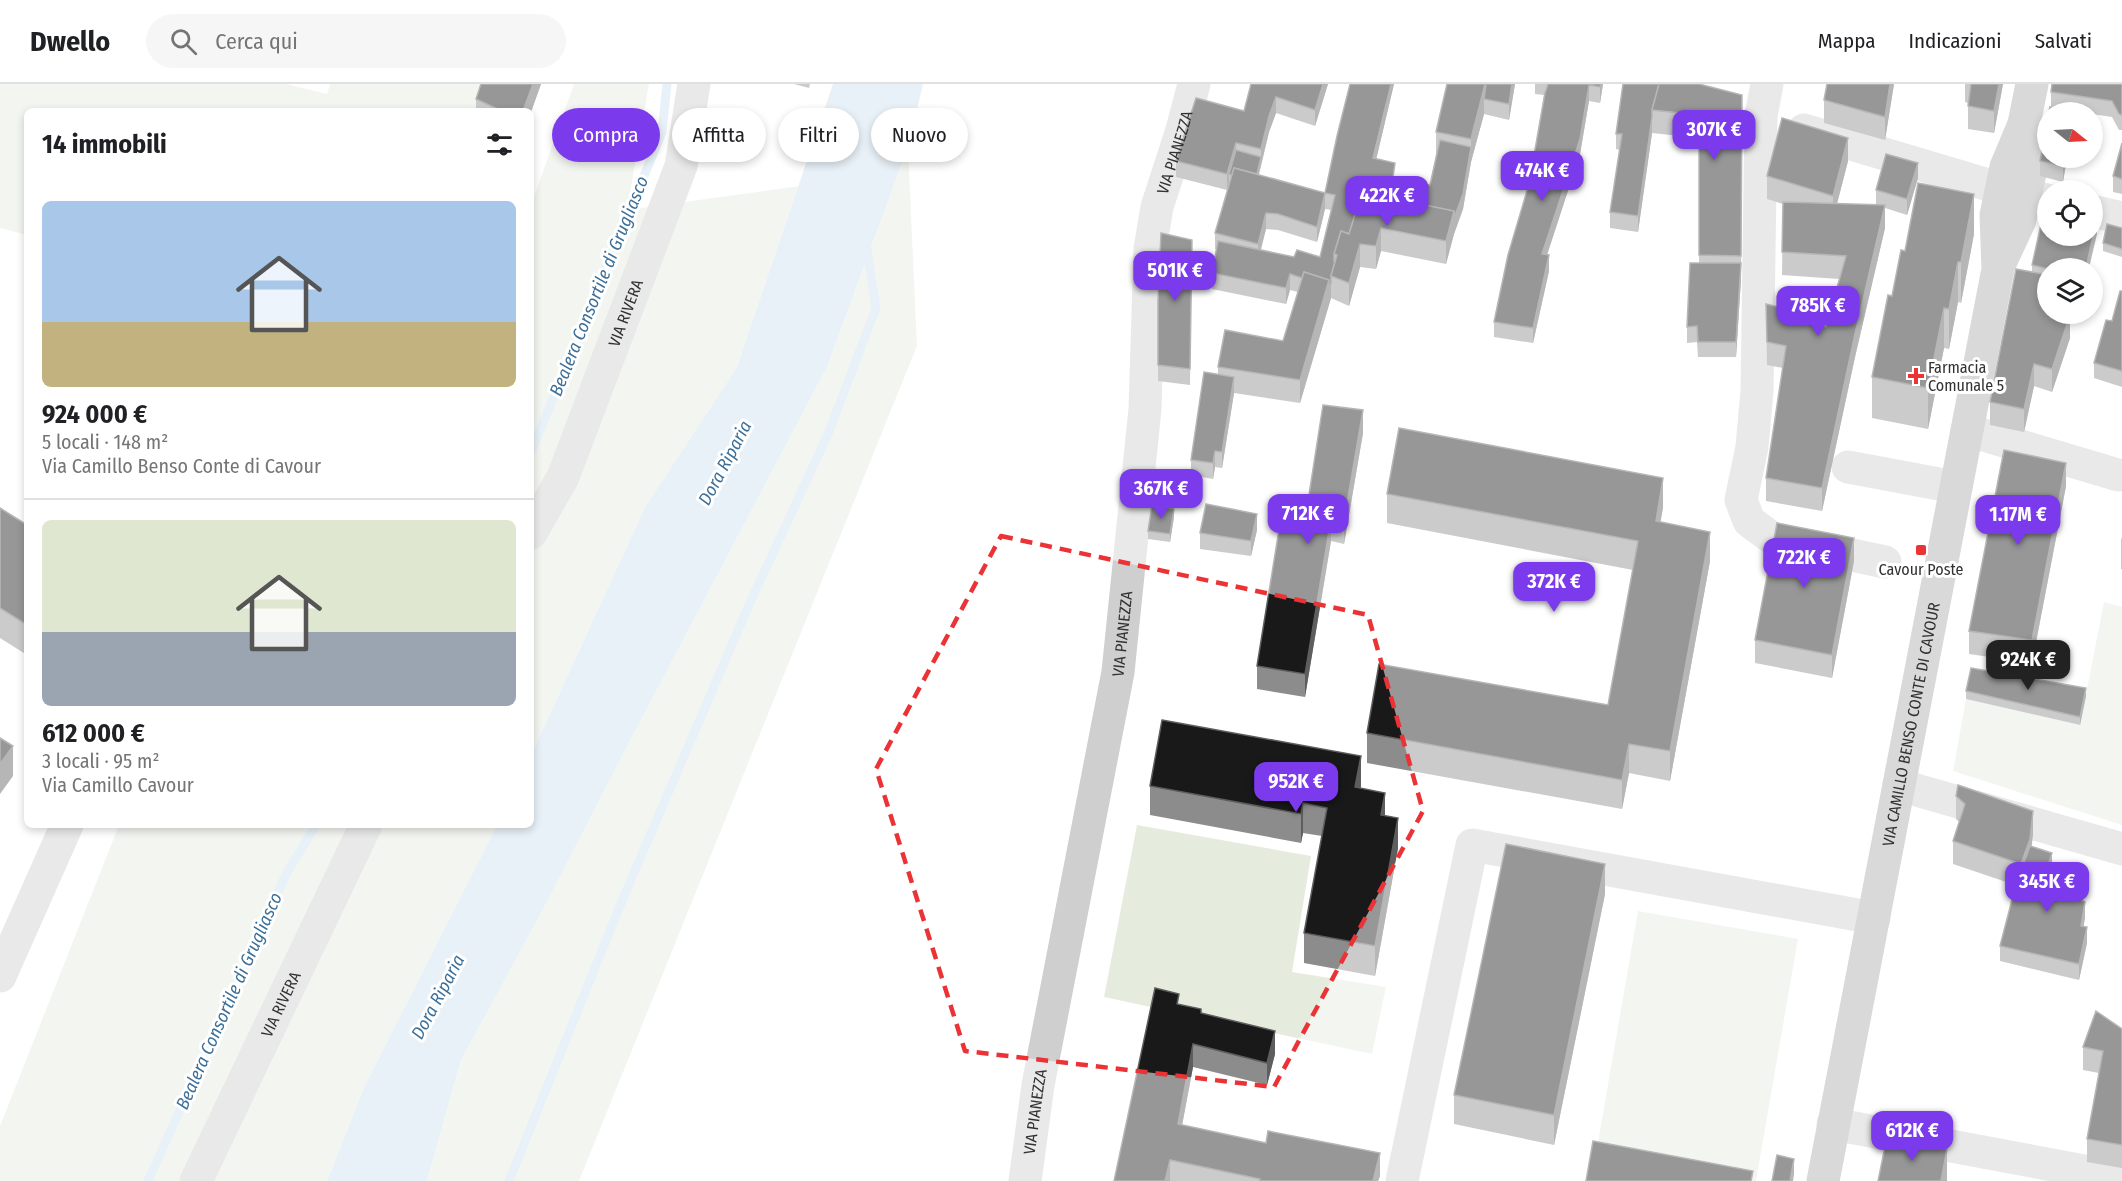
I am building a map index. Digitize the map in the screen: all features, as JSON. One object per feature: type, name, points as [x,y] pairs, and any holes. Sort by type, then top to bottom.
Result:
[{"type":"main road","name":"VIA CAMILLO BENSO CONTE DI CAVOUR","points":[[1823,1181],[1998,268],[2020,220],[2030,173],[2024,124],[2032,84]]},
{"type":"street","name":"VIA RIVERA","points":[[534,528],[563,477],[681,166],[694,84]]},
{"type":"street","name":"VIA PIANEZZA","points":[[1025,1181],[1038,1085],[1118,672],[1145,409],[1150,249],[1157,207],[1194,84]]},
{"type":"street","points":[[1767,84],[1747,113],[1758,298],[1757,391],[1752,447],[1741,500],[1749,521],[1772,538],[1885,562]]},
{"type":"street","points":[[1747,113],[2025,195]]},
{"type":"street","points":[[2103,214],[2122,218]]},
{"type":"street","points":[[1967,430],[2118,476]]},
{"type":"street","points":[[1848,467],[1955,487]]},
{"type":"street","points":[[1899,785],[2122,849]]},
{"type":"street","points":[[0,976],[66,828]]},
{"type":"street","name":"VIA RIVERA","points":[[196,1181],[365,828]]},
{"type":"street","points":[[1402,1181],[1472,845],[1874,918]]},
{"type":"street","points":[[1833,1124],[2122,1178]]},
{"type":"highlighted area","points":[[1001,536],[1368,615],[1423,811],[1274,1087],[965,1051],[876,769]]},
{"type":"shaded area","points":[[0,84],[286,84],[327,94],[330,84],[489,84],[481,108],[24,108],[24,234],[0,228]]},
{"type":"shaded area","points":[[574,84],[649,84],[645,108],[565,108]]},
{"type":"shaded area","points":[[552,146],[552,162],[635,162],[627,210],[799,186],[737,367],[645,507],[534,748],[534,197]]},
{"type":"shaded area","points":[[902,162],[909,162],[917,346],[579,1181],[427,1181],[461,1060],[827,367]]},
{"type":"shaded area","points":[[2104,602],[2122,607],[2122,825],[1953,771],[1966,699],[2080,725]]},
{"type":"shaded area","points":[[1137,825],[1311,856],[1292,972],[1386,987],[1372,1054],[1104,997]]},
{"type":"shaded area","points":[[118,828],[495,828],[365,1085],[327,1181],[0,1181],[0,1126]]},
{"type":"shaded area","points":[[1638,911],[1798,939],[1756,1181],[1648,1181],[1593,1171]]},
{"type":"water","name":"Dora Riparia","points":[[833,84],[923,84],[917,108],[871,108],[871,162],[902,162],[827,367],[544,907],[461,1060],[427,1181],[327,1181],[365,1085],[495,828],[534,828],[534,748],[645,507],[737,367],[807,162],[859,162],[859,108],[825,108]]},
{"type":"building","points":[[481,84],[533,84],[524,108],[496,108],[476,99]]},
{"type":"building","points":[[1251,84],[1323,84],[1315,110],[1276,97],[1261,149],[1236,143],[1227,174],[1176,161],[1196,98],[1244,111]]},
{"type":"building","points":[[1350,84],[1391,84],[1373,158],[1395,163],[1393,177],[1430,185],[1440,140],[1471,147],[1463,194],[1454,218],[1454,211],[1362,192],[1349,234],[1341,231],[1334,254],[1335,261],[1329,287],[1329,280],[1304,272],[1302,278],[1290,274],[1286,288],[1212,273],[1218,241],[1294,257],[1297,250],[1320,257],[1335,195],[1325,193]]},
{"type":"building","points":[[1447,84],[1485,84],[1471,139],[1436,132]]},
{"type":"building","points":[[1486,84],[1512,84],[1509,104],[1484,99]]},
{"type":"building","points":[[1548,84],[1601,84],[1600,87],[1589,85],[1580,139],[1542,254],[1549,255],[1533,328],[1494,322],[1508,255],[1529,184]]},
{"type":"building","points":[[1623,84],[1659,84],[1652,110],[1638,216],[1610,212],[1622,134],[1616,134]]},
{"type":"building","points":[[1659,84],[1699,84],[1742,95],[1741,256],[1699,255],[1699,115],[1652,110]]},
{"type":"building","points":[[1827,84],[1890,84],[1885,117],[1824,100]]},
{"type":"building","points":[[1971,84],[1999,84],[1994,111],[1968,106]]},
{"type":"building","points":[[2052,84],[2122,84],[2122,115],[2119,114],[2112,101],[2051,92]]},
{"type":"building","points":[[1782,118],[1848,138],[1833,196],[1767,176]]},
{"type":"building","points":[[2122,143],[2122,179],[2113,176]]},
{"type":"building","points":[[1236,150],[1261,157],[1257,174],[1234,168],[1232,175],[1229,174]]},
{"type":"building","points":[[1886,154],[1918,163],[1907,199],[1876,190]]},
{"type":"building","points":[[1234,168],[1325,193],[1317,227],[1278,214],[1266,213],[1258,244],[1215,233]]},
{"type":"building","points":[[1918,183],[1974,194],[1961,262],[1958,262],[1949,309],[1944,308],[1928,388],[1872,377],[1888,295],[1892,296],[1901,250],[1905,251]]},
{"type":"building","points":[[1362,192],[1454,211],[1446,241],[1381,228],[1376,246],[1360,244],[1349,283],[1331,276],[1337,255],[1334,254],[1341,231],[1349,234]]},
{"type":"building","points":[[1783,202],[1885,205],[1822,488],[1766,478],[1786,346],[1767,342],[1766,304],[1813,315],[1814,324],[1826,327],[1846,256],[1782,252]]},
{"type":"building","points":[[2107,224],[2122,228],[2122,249],[2103,243]]},
{"type":"building","points":[[1161,233],[1192,240],[1190,369],[1158,365]]},
{"type":"building","points":[[2037,242],[2037,246],[2091,246],[2088,258],[2037,258],[2037,266],[2032,265]]},
{"type":"building","points":[[1690,263],[1741,263],[1736,342],[1698,342],[1697,326],[1687,327]]},
{"type":"building","points":[[2016,269],[2037,273],[2037,324],[2067,324],[2052,369],[2034,364],[2024,409],[1990,402]]},
{"type":"building","points":[[1304,272],[1329,280],[1300,380],[1218,367],[1225,330],[1283,341]]},
{"type":"building","points":[[2120,291],[2122,291],[2122,371],[2094,363],[2106,320],[2112,321]]},
{"type":"building","points":[[1204,372],[1234,377],[1222,452],[1215,451],[1213,463],[1191,460]]},
{"type":"building","points":[[1323,405],[1363,410],[1344,521],[1331,519],[1305,674],[1257,666],[1282,511],[1306,514]]},
{"type":"building","points":[[1399,428],[1663,478],[1656,521],[1710,532],[1670,751],[1629,744],[1622,780],[1367,733],[1379,664],[1608,705],[1638,541],[1387,494]]},
{"type":"building","points":[[2004,450],[2066,463],[2032,640],[1969,631]]},
{"type":"building","points":[[1206,504],[1257,514],[1251,541],[1200,533]]},
{"type":"building","points":[[1152,505],[1174,509],[1170,534],[1148,531]]},
{"type":"building","points":[[0,508],[24,523],[24,623],[0,608]]},
{"type":"building","points":[[1777,523],[1854,538],[1832,655],[1755,640]]},
{"type":"building","points":[[1971,668],[2086,688],[2080,717],[1966,691]]},
{"type":"building","points":[[1162,720],[1361,756],[1355,787],[1385,793],[1381,815],[1398,818],[1375,946],[1304,933],[1327,808],[1303,803],[1301,814],[1150,786]]},
{"type":"building","points":[[0,738],[13,746],[0,764]]},
{"type":"building","points":[[1958,785],[2033,811],[2030,839],[2021,864],[1953,841],[1965,804],[1956,796]]},
{"type":"building","points":[[1506,844],[1605,864],[1554,1115],[1454,1095]]},
{"type":"building","points":[[2030,846],[2052,853],[2048,865],[2066,871],[2064,879],[2073,878],[2082,888],[2078,898],[2085,902],[2081,926],[2087,927],[2079,964],[2000,946],[2014,892],[2034,894],[2038,879],[2021,871]]},
{"type":"building","points":[[1155,988],[1179,994],[1177,1004],[1201,1009],[1201,1013],[1275,1031],[1267,1063],[1193,1044],[1178,1124],[1266,1143],[1268,1131],[1380,1153],[1373,1181],[1259,1181],[1260,1179],[1170,1160],[1165,1181],[1114,1181]]},
{"type":"building","points":[[2096,1011],[2122,1029],[2122,1145],[2087,1139],[2103,1051],[2083,1047]]},
{"type":"building","points":[[1887,1137],[1947,1149],[1941,1181],[1878,1181]]},
{"type":"building","points":[[1593,1141],[1753,1171],[1751,1181],[1586,1181]]},
{"type":"building","points":[[1777,1155],[1794,1159],[1790,1181],[1772,1181]]},
{"type":"waterway","name":"Bealera Consortile di Grugliasco","points":[[534,445],[662,132],[667,84]]},
{"type":"waterway","points":[[509,1181],[624,896],[748,607],[828,434],[876,308],[866,243]]},
{"type":"waterway","name":"Bealera Consortile di Grugliasco","points":[[148,1181],[286,874],[314,828]]},
{"type":"place","name":"Farmacia Comunale 5","points":[[1916,376]]},
{"type":"place","name":"Cavour Poste","points":[[1921,550]]}]
